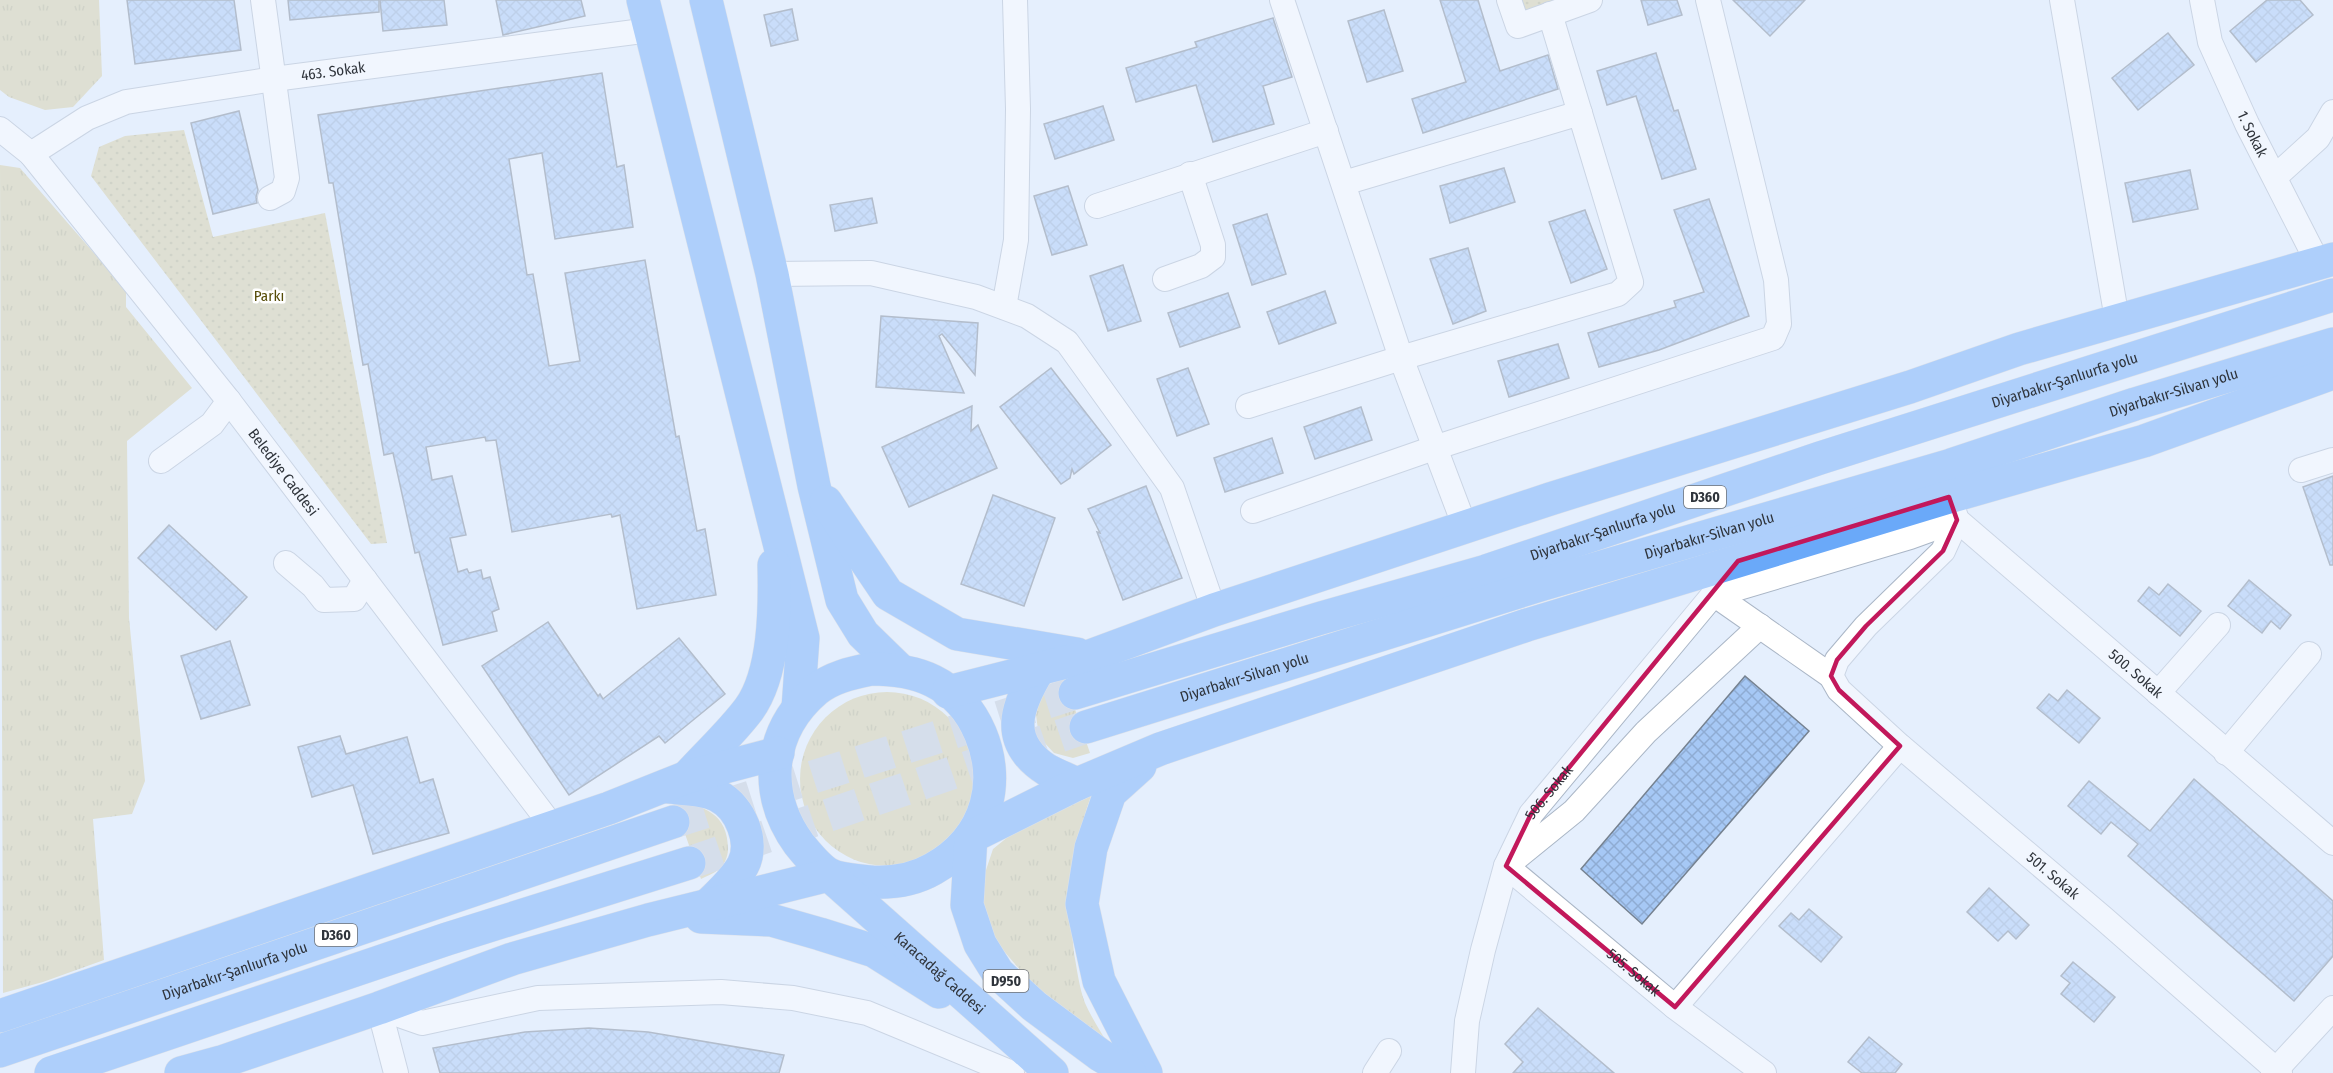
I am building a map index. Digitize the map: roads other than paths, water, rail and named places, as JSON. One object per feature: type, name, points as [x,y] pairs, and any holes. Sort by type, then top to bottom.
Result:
[{"type":"highway","points":[[706,0],[772,274],[814,486],[842,600],[863,634],[899,669]]},
{"type":"highway","points":[[646,15],[803,638],[798,708]]},
{"type":"highway","points":[[948,692],[1090,656],[1214,610],[1561,495],[1910,387],[2019,349],[2117,319],[2326,261]]},
{"type":"highway","points":[[1820,458],[2202,295]]},
{"type":"highway","name":"Diyarbakır-Şanlıurfa yolu","points":[[1075,693],[1321,618],[1486,571],[1820,458],[2333,295]]},
{"type":"highway","name":"Diyarbakır-Silvan yolu","points":[[1086,727],[1540,585],[1952,494],[2135,404],[2333,344]]},
{"type":"highway","points":[[971,837],[1077,784],[1160,749],[1527,625],[1738,561],[2333,373]]},
{"type":"highway","points":[[814,486],[888,594],[957,634],[1090,656]]},
{"type":"highway","points":[[676,782],[750,708],[762,683],[771,647],[774,576],[772,510]]},
{"type":"highway","points":[[181,1073],[223,1067],[512,959],[648,920],[829,874],[860,881],[891,883],[922,876],[949,860],[971,837],[986,805],[990,769],[982,734],[962,703],[934,681],[899,669],[871,669],[843,675],[818,689],[798,708]]},
{"type":"highway","points":[[1039,669],[1024,694],[1016,722],[1020,737],[1031,757],[1047,770],[1077,784]]},
{"type":"highway","name":"Karacadağ Caddesi","points":[[798,708],[782,735],[774,765],[776,797],[787,826],[805,851],[829,874],[1052,1073]]},
{"type":"highway","points":[[1146,1073],[1100,981],[1082,904],[1091,848],[1110,793],[1160,749]]},
{"type":"highway","points":[[0,1016],[609,808],[676,782],[778,753]]},
{"type":"highway","points":[[676,782],[719,796],[741,817],[747,836],[746,858],[731,882],[709,904]]},
{"type":"highway","name":"Diyarbakır-Şanlıurfa yolu","points":[[0,1051],[673,822]]},
{"type":"highway","name":"D950","points":[[971,837],[966,905],[980,944],[998,973],[1034,1006],[1130,1073]]},
{"type":"highway","name":"D360","points":[[51,1073],[447,939],[689,863]]},
{"type":"highway","points":[[648,920],[719,916],[771,920],[800,928],[874,951],[929,987],[1000,1025]]},
{"type":"street","points":[[263,0],[287,178],[284,191],[270,198]]},
{"type":"street","points":[[1004,308],[1016,240],[1018,109],[1015,0]]},
{"type":"street","points":[[1283,0],[1401,358],[1465,527]]},
{"type":"street","points":[[1509,0],[1518,26],[1590,0]]},
{"type":"street","points":[[1252,511],[1434,448],[1773,338],[1779,324],[1776,280],[1708,0]]},
{"type":"street","points":[[2062,0],[2117,319]]},
{"type":"street","name":"1. Sokak","points":[[2202,0],[2210,42],[2247,124],[2274,177],[2326,261]]},
{"type":"street","points":[[1248,406],[1618,294],[1631,282],[1550,14]]},
{"type":"street","name":"463. Sokak","points":[[31,154],[87,118],[126,102],[646,15]]},
{"type":"street","points":[[2274,177],[2318,138],[2333,112]]},
{"type":"street","points":[[1344,183],[1580,113]]},
{"type":"street","name":"Belediye Caddesi","points":[[0,129],[31,154],[229,400],[552,826]]},
{"type":"street","points":[[1097,206],[1326,130]]},
{"type":"street","points":[[1165,279],[1201,266],[1213,257],[1213,245],[1190,174]]},
{"type":"street","points":[[772,274],[871,273],[976,297],[1027,316],[1067,342],[1172,488],[1214,610]]},
{"type":"street","points":[[161,462],[212,424],[229,400]]},
{"type":"street","points":[[2301,470],[2333,460]]},
{"type":"street","points":[[1715,595],[1910,537],[1952,494]]},
{"type":"street","points":[[1831,676],[1837,660],[1866,626],[1943,551],[1952,494]]},
{"type":"street","name":"500. Sokak","points":[[1952,494],[2158,693],[2333,843]]},
{"type":"street","name":"506. Sokak","points":[[1463,1073],[1467,1021],[1483,950],[1506,866],[1531,814],[1715,595],[1738,561]]},
{"type":"street","points":[[286,563],[313,586],[324,600],[354,599],[365,580]]},
{"type":"street","name":"501. Sokak","points":[[1715,595],[1831,676],[1839,690],[1900,746],[2103,918],[2276,1072]]},
{"type":"street","points":[[2158,693],[2218,625]]},
{"type":"street","points":[[1506,866],[1574,811],[1646,732],[1760,626]]},
{"type":"street","points":[[2226,753],[2309,654]]},
{"type":"street","points":[[1674,1007],[1900,746]]},
{"type":"street","name":"505. Sokak","points":[[1506,866],[1674,1007],[1764,1073]]},
{"type":"street","points":[[379,1008],[422,1023],[538,998],[721,992],[793,998],[867,1013],[1012,1073]]},
{"type":"street","points":[[379,1008],[396,1073]]},
{"type":"street","points":[[2276,1072],[2333,1008]]},
{"type":"street","points":[[1375,1073],[1389,1051]]},
{"type":"tunnel","points":[[673,822],[1075,693]]},
{"type":"tunnel","points":[[689,863],[1086,727]]},
{"type":"park label","name":"Parkı","points":[[269,296]]}]
